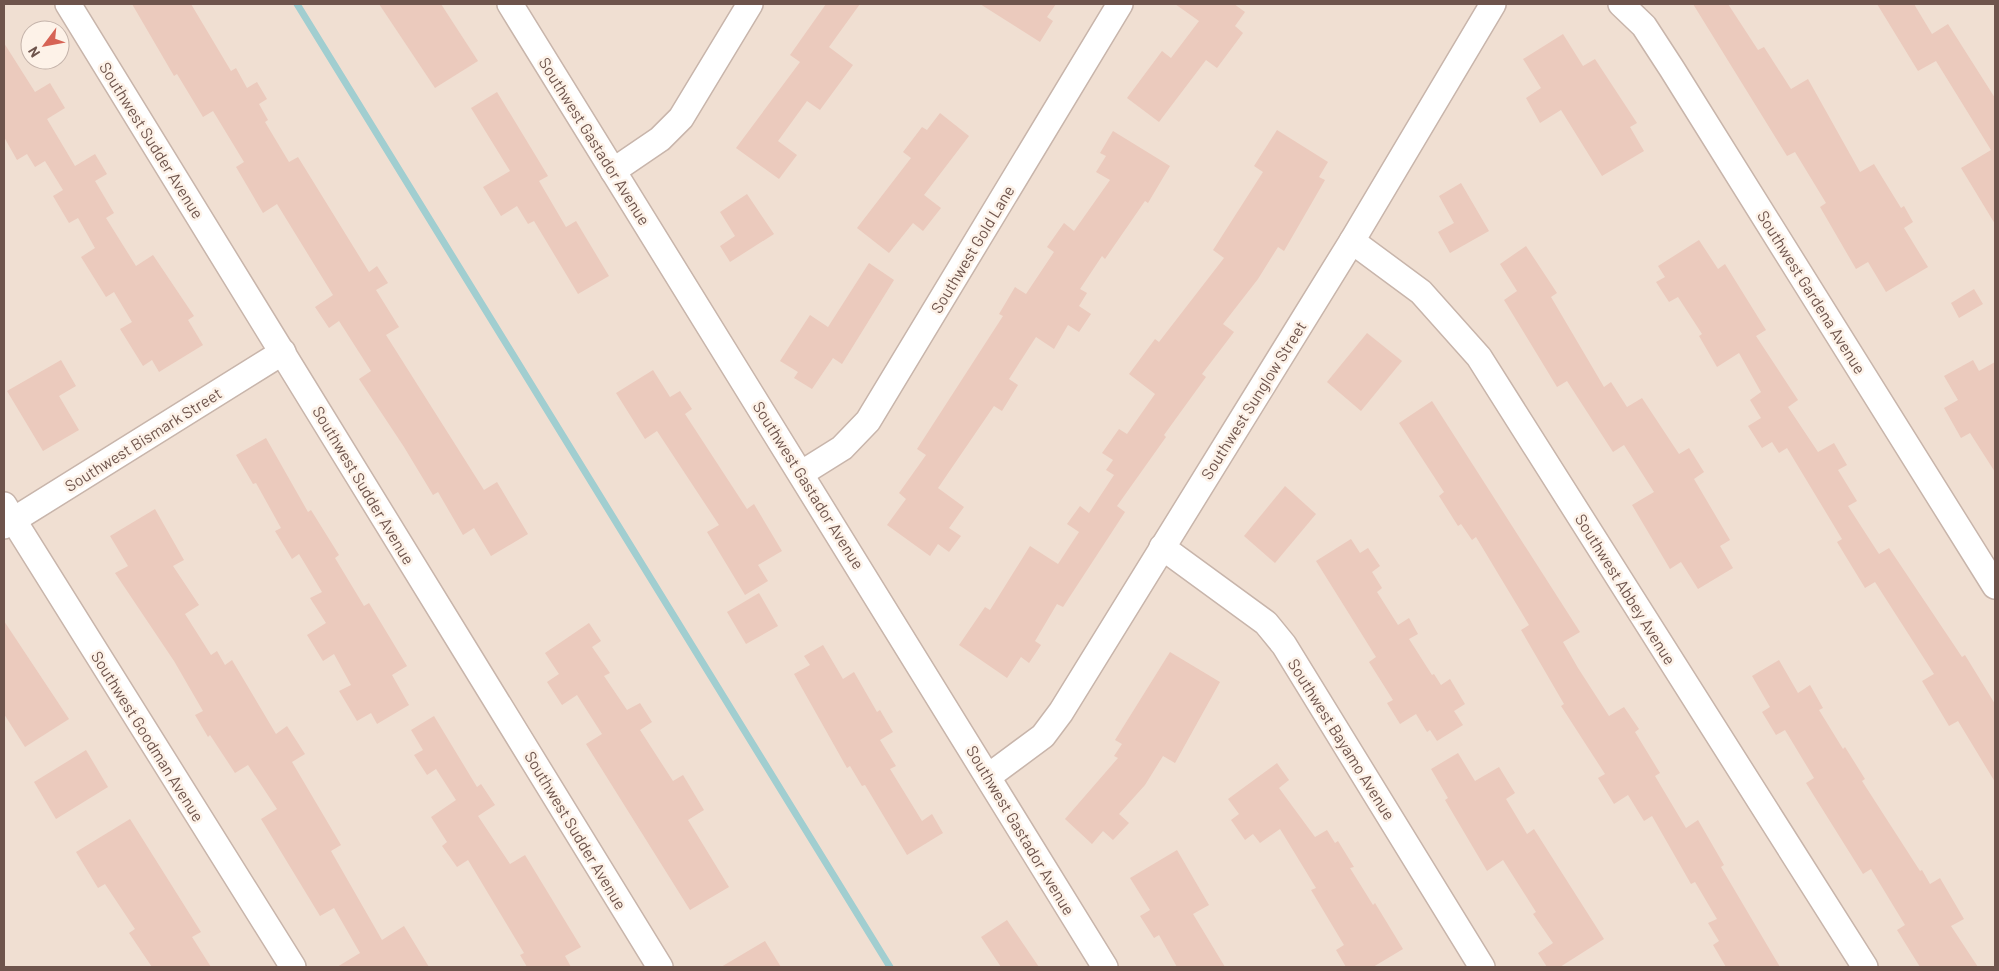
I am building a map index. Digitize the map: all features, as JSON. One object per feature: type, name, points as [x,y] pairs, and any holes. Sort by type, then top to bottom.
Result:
[{"type":"street","name":"Southwest Sudder Avenue","points":[[68,4],[660,967]]},
{"type":"street","name":"Southwest Gastador Avenue","points":[[510,4],[802,473],[1105,967]]},
{"type":"street","points":[[613,171],[660,140],[681,118],[750,4]]},
{"type":"street","name":"Southwest Gold Lane","points":[[802,473],[842,448],[868,421],[1120,4]]},
{"type":"street","name":"Southwest Sunglow Street","points":[[989,776],[1043,736],[1061,712],[1352,241],[1493,4]]},
{"type":"street","name":"Southwest Gardena Avenue","points":[[1621,4],[1644,26],[1995,586]]},
{"type":"street","name":"Southwest Abbey Avenue","points":[[1352,241],[1421,292],[1479,357],[1865,967]]},
{"type":"street","name":"Southwest Bismark Street","points":[[7,517],[283,352]]},
{"type":"street","name":"Southwest Goodman Avenue","points":[[7,517],[293,967]]},
{"type":"street","name":"Southwest Bayamo Avenue","points":[[1162,547],[1266,624],[1284,644],[1482,967]]},
{"type":"shaded area","points":[[4,4],[1995,4],[1995,967],[4,967]]},
{"type":"building","points":[[132,4],[191,4],[231,71],[236,68],[247,88],[257,82],[267,99],[259,104],[268,120],[265,122],[289,162],[298,157],[369,272],[377,266],[388,283],[376,290],[399,327],[386,335],[484,490],[497,482],[528,534],[491,556],[474,528],[463,535],[438,492],[433,495],[359,379],[371,371],[339,321],[329,328],[315,307],[333,295],[277,204],[263,213],[236,167],[244,162],[213,111],[203,117],[177,74],[174,76]]},
{"type":"building","points":[[379,4],[441,4],[478,61],[435,88]]},
{"type":"building","points":[[826,4],[860,4],[829,47],[853,65],[820,110],[807,101],[778,141],[797,155],[779,179],[736,148],[800,62],[790,55]]},
{"type":"building","points":[[980,4],[1056,4],[1047,17],[1053,21],[1040,42]]},
{"type":"building","points":[[1175,4],[1234,4],[1245,12],[1235,26],[1243,33],[1217,68],[1206,60],[1159,122],[1127,98],[1162,51],[1171,58],[1199,21]]},
{"type":"building","points":[[1693,4],[1728,4],[1758,50],[1764,47],[1791,89],[1808,79],[1860,172],[1874,164],[1901,208],[1904,206],[1913,222],[1904,228],[1928,267],[1886,292],[1868,262],[1856,269],[1820,207],[1826,203],[1795,152],[1787,156]]},
{"type":"building","points":[[1877,4],[1914,4],[1932,34],[1948,24],[1995,98],[1995,224],[1961,168],[1991,150],[1936,61],[1918,71]]},
{"type":"building","points":[[1563,34],[1583,66],[1595,59],[1637,123],[1630,127],[1644,151],[1602,176],[1561,110],[1540,123],[1526,98],[1541,88],[1523,59]]},
{"type":"building","points":[[4,43],[35,92],[50,83],[65,108],[47,119],[75,166],[95,154],[107,174],[95,181],[114,213],[106,218],[136,266],[153,255],[194,316],[188,320],[203,345],[159,372],[152,360],[143,366],[120,329],[132,322],[114,292],[106,297],[81,257],[95,248],[78,218],[69,223],[53,196],[63,190],[45,161],[35,167],[27,154],[17,160],[4,137]]},
{"type":"building","points":[[497,92],[548,176],[539,181],[566,227],[576,221],[609,276],[578,294],[534,221],[528,224],[517,206],[501,216],[483,187],[510,171],[471,108]]},
{"type":"building","points":[[940,113],[969,136],[924,195],[941,208],[923,231],[913,223],[889,253],[857,228],[911,158],[903,152],[922,127],[927,130]]},
{"type":"building","points":[[1277,130],[1328,162],[1319,177],[1325,180],[1284,251],[1278,247],[1258,279],[1223,324],[1234,332],[1202,374],[1206,377],[1164,435],[1166,437],[1117,506],[1125,512],[1063,607],[1057,604],[1035,641],[1041,645],[1029,663],[1021,657],[1007,678],[959,645],[985,607],[990,610],[1030,546],[1058,564],[1079,532],[1067,524],[1080,506],[1089,513],[1114,475],[1106,470],[1113,460],[1102,453],[1119,429],[1127,434],[1155,394],[1129,374],[1155,339],[1159,342],[1224,258],[1213,250],[1263,172],[1254,166]]},
{"type":"building","points":[[1113,131],[1170,166],[1148,203],[1145,201],[1105,259],[1102,256],[1080,289],[1087,293],[1079,306],[1091,314],[1079,332],[1068,325],[1054,349],[1036,337],[1009,379],[1018,385],[1002,411],[994,406],[938,488],[964,507],[949,528],[961,536],[949,552],[938,544],[930,556],[887,525],[906,499],[899,493],[926,455],[917,449],[1003,316],[999,314],[1015,287],[1026,294],[1054,252],[1047,247],[1064,223],[1074,231],[1110,180],[1096,172],[1106,156],[1100,153]]},
{"type":"building","points":[[1461,183],[1489,231],[1450,253],[1438,232],[1454,223],[1439,196]]},
{"type":"building","points":[[747,194],[774,234],[730,262],[720,246],[735,236],[720,212]]},
{"type":"building","points":[[1699,240],[1718,269],[1725,264],[1766,330],[1756,336],[1798,400],[1788,407],[1818,452],[1834,443],[1847,465],[1838,470],[1857,501],[1848,506],[1879,554],[1889,548],[1962,657],[1965,655],[1995,704],[1995,782],[1958,721],[1949,726],[1922,681],[1934,674],[1875,582],[1865,588],[1837,542],[1842,539],[1787,448],[1779,453],[1772,442],[1762,448],[1748,426],[1761,418],[1750,400],[1761,392],[1739,353],[1717,367],[1699,336],[1702,334],[1678,297],[1669,302],[1656,282],[1665,277],[1658,266]]},
{"type":"building","points":[[1526,246],[1557,293],[1551,297],[1604,387],[1611,382],[1627,407],[1642,398],[1679,454],[1689,448],[1704,472],[1694,479],[1730,540],[1720,546],[1733,568],[1698,589],[1681,562],[1670,569],[1632,505],[1654,492],[1624,445],[1613,452],[1567,381],[1557,387],[1504,300],[1517,291],[1500,264]]},
{"type":"building","points":[[869,263],[894,280],[842,364],[833,358],[812,389],[794,378],[798,372],[780,361],[810,315],[828,327]]},
{"type":"building","points":[[1974,289],[1983,304],[1959,318],[1951,303]]},
{"type":"building","points":[[1367,333],[1402,361],[1361,411],[1327,382]]},
{"type":"building","points":[[61,360],[76,386],[59,396],[79,430],[43,451],[7,391]]},
{"type":"building","points":[[1973,360],[1979,371],[1995,362],[1995,472],[1970,433],[1961,438],[1944,408],[1958,400],[1944,376]]},
{"type":"building","points":[[653,370],[670,397],[680,391],[692,409],[685,414],[747,509],[754,504],[782,551],[758,565],[768,581],[745,595],[707,532],[719,525],[657,431],[645,439],[616,393]]},
{"type":"building","points":[[1432,401],[1580,632],[1563,642],[1578,668],[1609,716],[1624,707],[1639,729],[1635,732],[1660,773],[1655,776],[1686,828],[1698,820],[1724,865],[1721,867],[1780,967],[1726,967],[1713,945],[1719,941],[1708,923],[1717,919],[1695,882],[1691,884],[1652,816],[1644,821],[1628,795],[1614,804],[1598,778],[1605,774],[1561,706],[1564,704],[1521,630],[1529,625],[1476,537],[1472,540],[1461,524],[1458,526],[1439,496],[1444,492],[1399,423]]},
{"type":"building","points":[[266,438],[308,512],[311,510],[339,555],[335,558],[364,606],[369,603],[407,666],[392,675],[409,705],[377,724],[371,713],[357,721],[339,691],[351,685],[334,654],[323,661],[307,635],[326,623],[310,598],[322,592],[299,554],[292,559],[275,531],[281,528],[256,483],[253,484],[236,455]]},
{"type":"building","points":[[1285,486],[1316,514],[1275,563],[1244,536]]},
{"type":"building","points":[[155,509],[184,560],[173,566],[199,605],[185,614],[211,655],[217,651],[225,665],[232,660],[276,734],[287,726],[305,754],[292,762],[341,845],[331,851],[382,940],[404,926],[429,967],[337,967],[360,953],[334,908],[320,916],[261,819],[277,809],[248,765],[235,773],[210,735],[208,737],[195,715],[203,711],[174,661],[115,573],[128,566],[110,536]]},
{"type":"building","points":[[1351,539],[1360,553],[1368,548],[1380,566],[1372,572],[1382,588],[1377,592],[1398,625],[1409,618],[1418,634],[1409,639],[1432,675],[1434,674],[1441,685],[1450,679],[1465,704],[1454,711],[1463,725],[1437,741],[1430,730],[1427,732],[1416,714],[1400,724],[1387,703],[1393,700],[1369,662],[1376,657],[1316,561]]},
{"type":"building","points":[[759,593],[778,626],[746,644],[727,612]]},
{"type":"building","points":[[4,621],[69,719],[25,747],[4,714]]},
{"type":"building","points":[[589,623],[601,641],[592,647],[610,673],[604,676],[627,710],[640,703],[652,722],[640,730],[673,781],[683,775],[704,810],[688,820],[729,887],[690,910],[586,744],[602,734],[577,695],[562,705],[547,682],[559,674],[545,653]]},
{"type":"building","points":[[823,645],[843,679],[854,672],[877,712],[880,710],[893,732],[880,740],[896,766],[890,769],[922,821],[932,814],[943,833],[907,855],[865,785],[862,786],[850,766],[847,768],[794,674],[810,665],[804,656]]},
{"type":"building","points":[[1170,652],[1220,682],[1175,763],[1163,756],[1145,785],[1119,814],[1129,823],[1113,840],[1103,831],[1092,844],[1065,819],[1118,758],[1114,756],[1122,744],[1115,740]]},
{"type":"building","points":[[1779,660],[1798,693],[1810,685],[1823,708],[1819,710],[1843,749],[1845,747],[1865,779],[1862,781],[1920,871],[1922,870],[1930,884],[1940,878],[1964,919],[1951,926],[1978,967],[1920,967],[1897,930],[1905,925],[1871,869],[1863,874],[1806,783],[1814,778],[1785,730],[1776,735],[1762,712],[1770,707],[1752,676]]},
{"type":"building","points":[[434,716],[477,787],[481,784],[495,805],[478,816],[510,864],[525,855],[581,947],[565,956],[571,967],[527,967],[520,955],[524,953],[468,860],[457,867],[442,846],[447,842],[431,817],[456,800],[436,769],[427,775],[414,755],[423,750],[411,730]]},
{"type":"building","points":[[86,750],[108,787],[56,819],[34,782]]},
{"type":"building","points":[[1458,753],[1475,781],[1499,767],[1515,793],[1506,799],[1527,834],[1534,829],[1604,939],[1560,967],[1547,967],[1538,953],[1553,943],[1533,914],[1536,912],[1503,860],[1487,871],[1445,800],[1448,798],[1431,769]]},
{"type":"building","points":[[1277,763],[1289,780],[1279,788],[1315,837],[1327,830],[1335,843],[1338,841],[1354,867],[1350,868],[1373,905],[1375,903],[1403,949],[1373,967],[1346,967],[1336,950],[1344,945],[1311,890],[1316,888],[1280,829],[1260,843],[1253,834],[1245,840],[1231,820],[1239,814],[1228,799]]},
{"type":"building","points":[[130,819],[201,932],[192,937],[211,967],[152,967],[129,933],[135,929],[105,884],[98,888],[76,852]]},
{"type":"building","points":[[1177,850],[1209,905],[1193,914],[1225,967],[1177,967],[1159,935],[1154,938],[1140,916],[1150,910],[1130,878]]},
{"type":"building","points":[[1007,920],[1039,967],[1001,967],[981,937]]},
{"type":"building","points":[[765,941],[781,967],[721,967]]},
{"type":"waterway","points":[[297,4],[890,967]]}]
